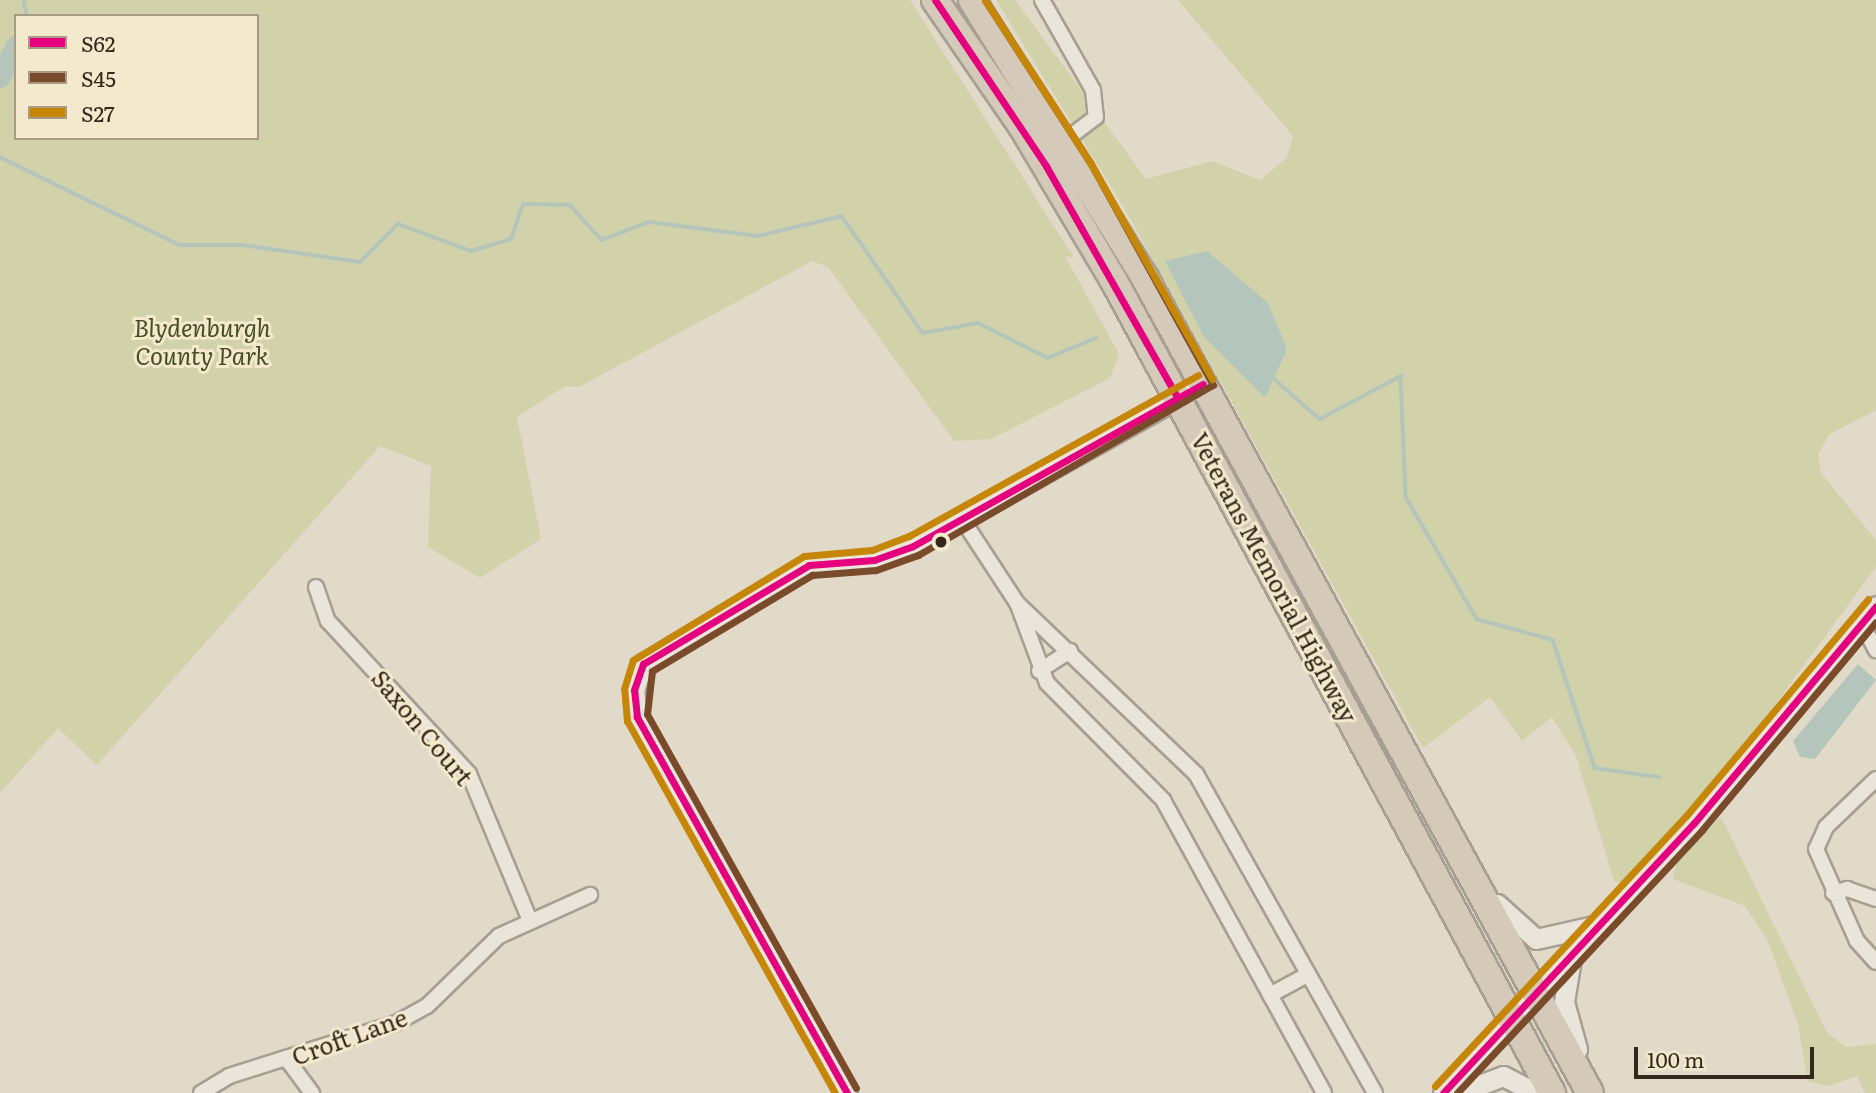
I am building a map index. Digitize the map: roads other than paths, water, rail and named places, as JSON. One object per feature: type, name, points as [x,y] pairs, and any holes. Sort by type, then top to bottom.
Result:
[{"type":"highway","name":"Veterans Memorial Highway","points":[[935,0],[1052,176],[1179,400],[1552,1093]]},
{"type":"highway","name":"Veterans Memorial Highway","points":[[972,0],[1065,141],[1203,384],[1591,1093]]},
{"type":"street","points":[[1042,0],[1093,90],[1096,117],[1065,141]]},
{"type":"street","points":[[847,1093],[637,717],[636,678],[652,652],[809,565],[888,557],[1179,400],[1203,384]]},
{"type":"street","points":[[962,519],[1017,603],[1196,774],[1367,1089]]},
{"type":"street","name":"Saxon Court","points":[[316,587],[328,621],[469,774],[529,918]]},
{"type":"street","points":[[1017,603],[1039,671],[1163,800],[1324,1093]]},
{"type":"street","points":[[1443,1093],[1694,823],[1868,627],[1876,606]]},
{"type":"street","points":[[1868,627],[1876,650]]},
{"type":"street","points":[[1039,671],[1070,651]]},
{"type":"street","points":[[1876,779],[1819,839],[1817,861],[1857,941],[1876,962]]},
{"type":"street","points":[[1462,858],[1529,936],[1551,940],[1598,924]]},
{"type":"street","points":[[1833,893],[1847,888],[1876,899]]},
{"type":"street","name":"Croft Lane","points":[[201,1093],[229,1076],[419,1011],[499,936],[529,918],[590,895]]},
{"type":"street","points":[[1572,952],[1565,1013],[1591,1093]]},
{"type":"street","points":[[1270,995],[1307,975]]},
{"type":"street","points":[[286,1058],[312,1093]]},
{"type":"street","points":[[1458,1093],[1503,1076],[1537,1093]]},
{"type":"waterway","points":[[24,0],[27,14]]},
{"type":"waterway","points":[[0,77],[14,49]]},
{"type":"waterway","points":[[0,157],[180,245],[243,245],[360,262],[398,224],[471,251],[511,239],[523,204],[570,205],[602,240],[649,222],[758,236],[842,216],[923,333],[978,323],[1048,358],[1096,338]]},
{"type":"waterway","points":[[1271,376],[1320,419],[1401,376],[1406,497],[1477,619],[1553,640],[1595,768],[1659,777]]},
{"type":"park label","name":"Blydenburgh County Park","points":[[202,341]]}]
